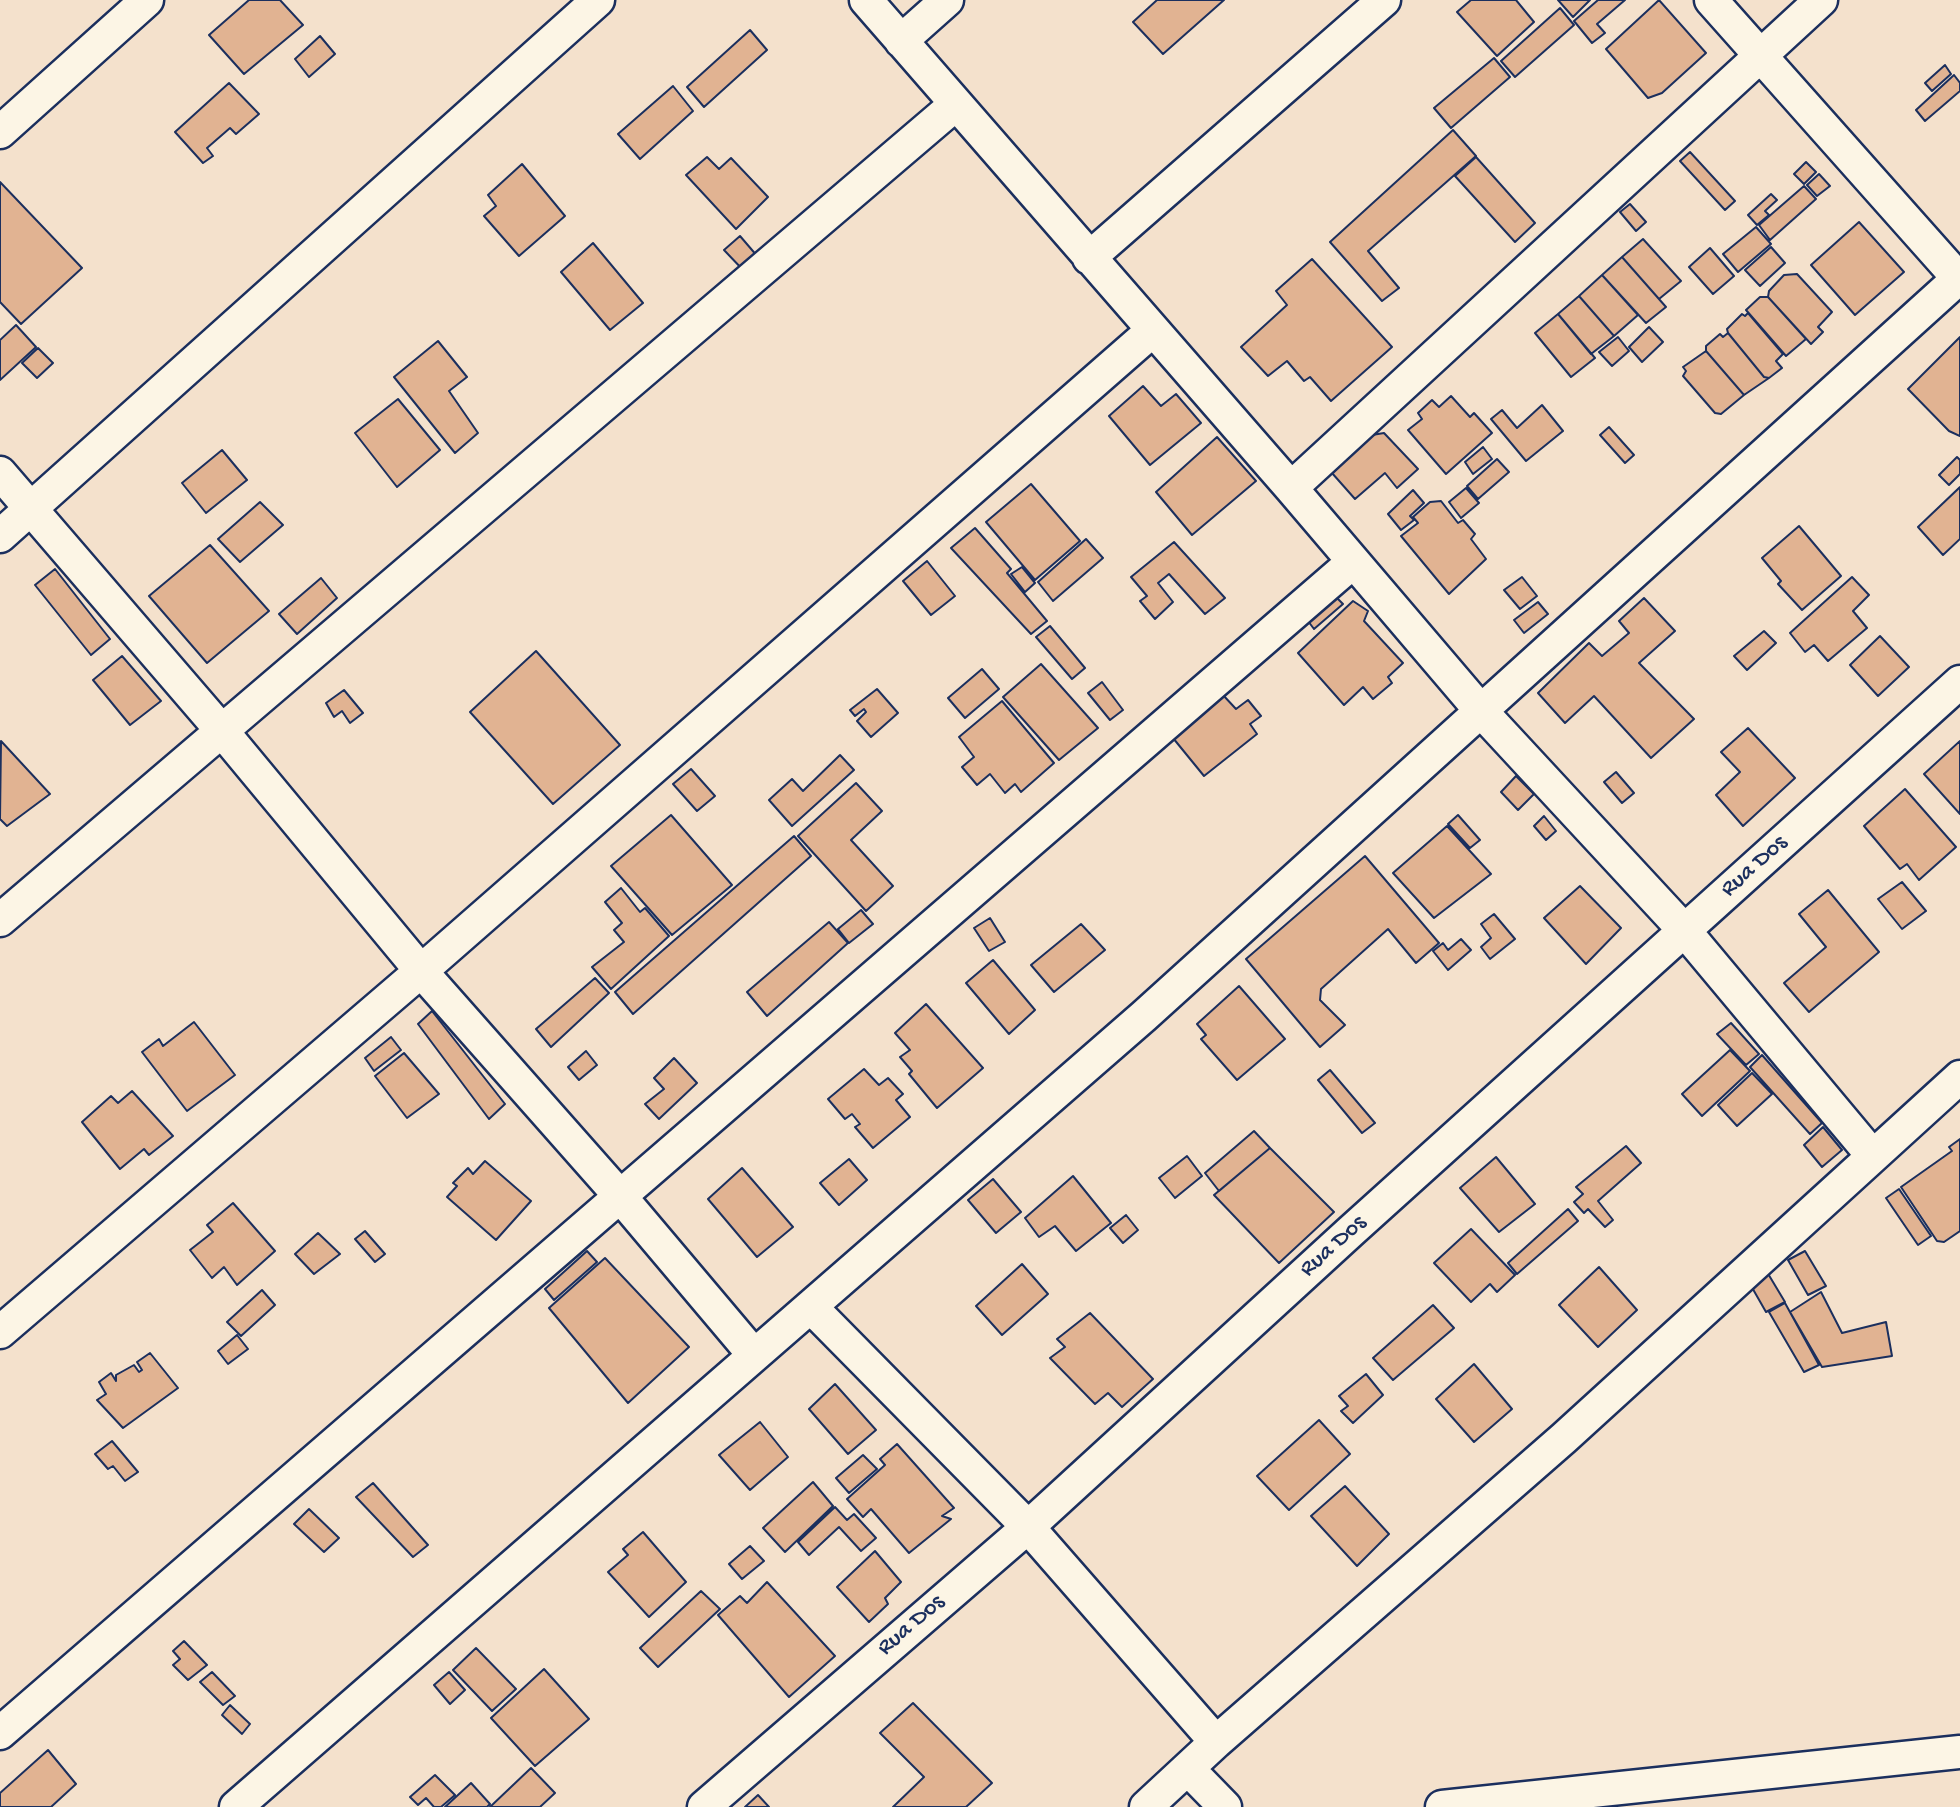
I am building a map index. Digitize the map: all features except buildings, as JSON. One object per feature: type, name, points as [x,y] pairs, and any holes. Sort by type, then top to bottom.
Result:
[{"type":"street","points":[[0,132],[147,0]]},
{"type":"street","points":[[0,536],[598,0]]},
{"type":"street","points":[[866,0],[1291,488],[1481,711],[1684,930],[1872,1155]]},
{"type":"street","points":[[901,41],[947,0]]},
{"type":"street","points":[[1089,258],[1384,0]]},
{"type":"street","points":[[236,1807],[1144,1016],[1960,278],[1711,0]]},
{"type":"street","points":[[1291,488],[1821,0]]},
{"type":"street","points":[[0,920],[956,104]]},
{"type":"street","points":[[0,1332],[421,971],[1152,331]]},
{"type":"street","points":[[0,473],[222,731],[421,971],[619,1195],[754,1354]]},
{"type":"street","points":[[0,1733],[1353,562]]},
{"type":"street","name":"Rua Dos","points":[[704,1807],[1028,1527],[1350,1232],[1960,682]]},
{"type":"street","points":[[1146,1807],[1189,1770],[1216,1742],[1564,1438],[1960,1077]]},
{"type":"street","points":[[811,1307],[1028,1527],[1216,1742]]},
{"type":"street","points":[[1442,1807],[1960,1752]]},
{"type":"street","points":[[1189,1770],[1225,1807]]}]
